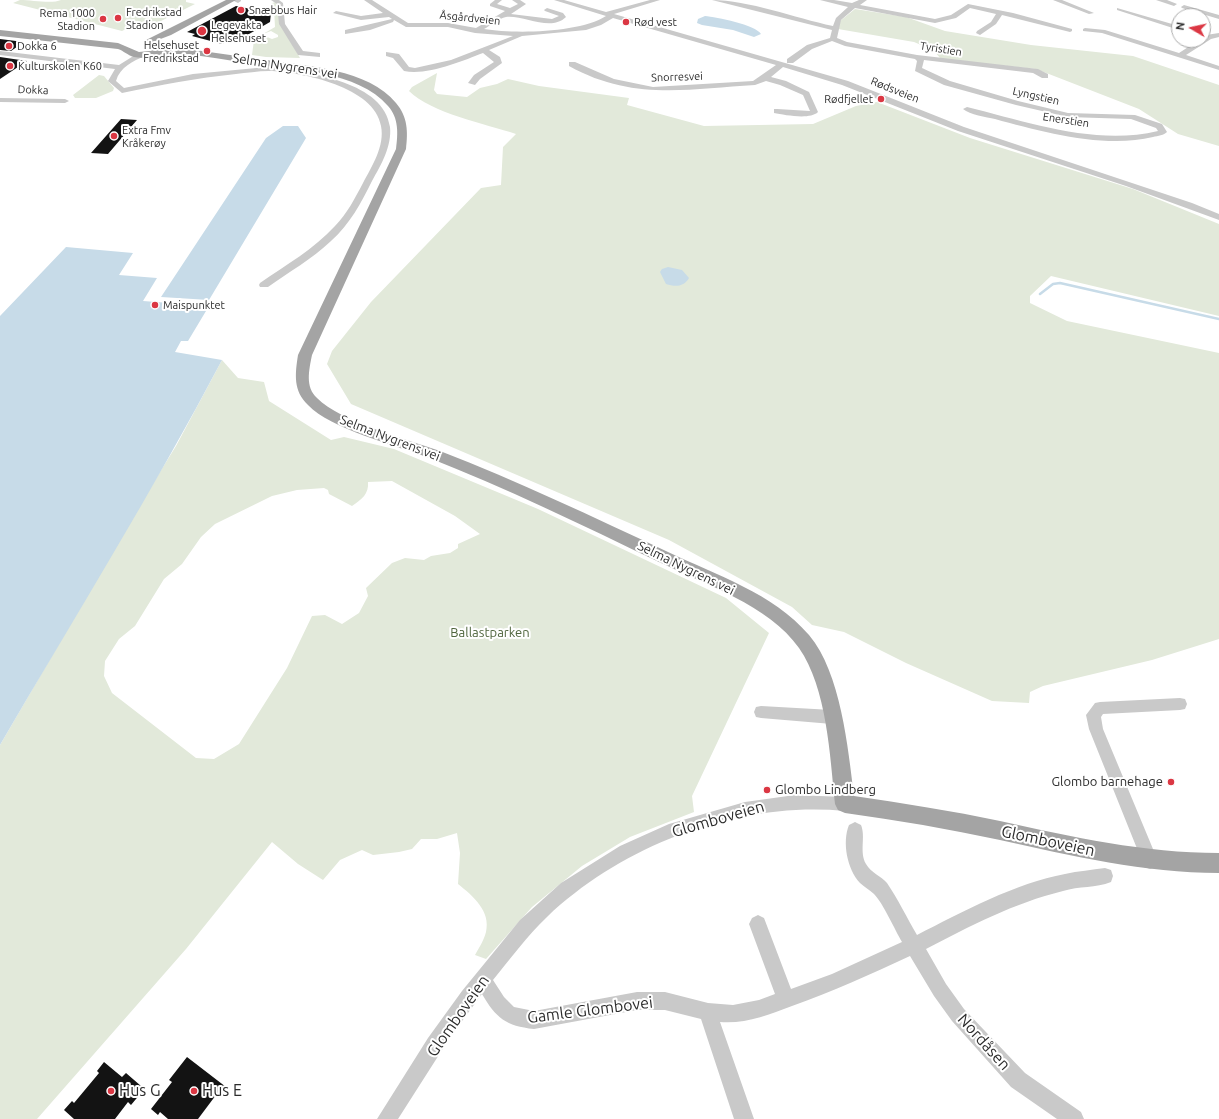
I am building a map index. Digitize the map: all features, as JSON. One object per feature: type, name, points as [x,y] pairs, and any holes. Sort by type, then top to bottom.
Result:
[{"type":"main road","points":[[0,28],[135,45],[168,33],[236,0]]},
{"type":"main road","points":[[135,45],[142,54],[160,47],[179,31],[236,0]]},
{"type":"main road","points":[[0,33],[160,47]]},
{"type":"main road","name":"Selma Nygrens vei","points":[[160,47],[273,66],[324,71],[365,84],[388,100],[396,108],[403,125],[403,139],[396,160],[305,355],[301,381],[309,398],[321,409],[337,418],[482,474],[566,511],[766,607],[786,622],[805,642],[825,682],[846,804]]},
{"type":"main road","name":"Glomboveien","points":[[846,804],[959,822],[1104,854],[1175,863],[1219,863]]},
{"type":"street","points":[[274,0],[280,2],[282,24],[301,53],[316,55]]},
{"type":"street","name":"Åsgårdveien","points":[[367,0],[395,20],[408,26],[448,25],[475,31],[523,34],[591,27],[599,24],[610,15],[626,8],[657,0]]},
{"type":"street","points":[[500,0],[492,4],[511,11]]},
{"type":"street","points":[[475,31],[523,3],[515,0]]},
{"type":"street","name":"Rødsveien","points":[[556,0],[845,83],[946,124],[1129,183],[1219,217]]},
{"type":"street","points":[[714,0],[749,6],[795,20],[835,29]]},
{"type":"street","points":[[823,0],[935,21],[946,19],[958,14],[968,3],[1070,30]]},
{"type":"street","points":[[790,61],[801,51],[822,41],[833,39],[838,20],[854,6],[864,0]]},
{"type":"street","points":[[1056,0],[1091,13]]},
{"type":"street","points":[[1159,0],[1174,4]]},
{"type":"street","points":[[620,3],[626,8]]},
{"type":"street","points":[[1184,7],[1219,17]]},
{"type":"street","points":[[1118,9],[1171,26]]},
{"type":"street","points":[[504,15],[552,21],[563,17],[559,13],[547,10]]},
{"type":"street","points":[[980,33],[994,23],[1000,12]]},
{"type":"street","points":[[336,13],[361,18],[388,15]]},
{"type":"street","points":[[348,32],[375,27],[395,20]]},
{"type":"street","points":[[1085,30],[1103,31],[1219,68]]},
{"type":"street","points":[[389,54],[396,56],[407,69],[415,70],[453,62],[523,34]]},
{"type":"street","points":[[1110,40],[1116,35]]},
{"type":"street","name":"Tyristien","points":[[833,39],[845,44],[917,57],[1035,71],[1045,76]]},
{"type":"street","points":[[135,45],[124,65],[113,77],[112,81],[122,91],[193,76],[273,66],[327,80],[353,89],[376,105],[387,129],[384,150],[346,219],[335,233],[313,251],[264,285]]},
{"type":"street","points":[[1181,55],[1190,48]]},
{"type":"street","points":[[472,83],[477,77],[498,63],[497,59],[484,50]]},
{"type":"street","points":[[0,53],[124,65],[142,54]]},
{"type":"street","name":"Lyngstien","points":[[917,57],[921,61],[918,70],[947,84],[1061,114],[1083,116],[1124,116],[1141,119],[1160,126],[1163,132]]},
{"type":"street","name":"Snorresvei","points":[[572,64],[600,77],[635,87],[653,89],[758,82],[781,65]]},
{"type":"street","points":[[765,78],[783,83],[806,94],[811,100],[814,112],[810,114],[777,111]]},
{"type":"street","name":"Dokka","points":[[0,100],[65,101]]},
{"type":"street","name":"Enerstien","points":[[967,109],[1025,124],[1096,136],[1133,137],[1163,132]]},
{"type":"street","points":[[1150,861],[1096,729],[1094,715],[1100,708],[1180,704]]},
{"type":"street","points":[[761,712],[832,716]]},
{"type":"street","name":"Glomboveien","points":[[387,1119],[465,1001],[522,930],[550,902],[618,856],[676,829],[745,808],[781,803],[821,801],[846,804]]},
{"type":"street","points":[[854,830],[855,861],[867,880],[880,888],[914,946]]},
{"type":"street","name":"Gamle Glombovei","points":[[483,979],[501,1009],[518,1019],[534,1020],[637,1001],[665,1001],[708,1012],[733,1014],[759,1009],[835,982],[914,946],[970,917],[1014,898],[1064,882],[1106,876]]},
{"type":"street","points":[[758,924],[786,999]]},
{"type":"street","name":"Nordåsen","points":[[914,946],[940,990],[958,1015],[1018,1080],[1074,1119]]},
{"type":"street","points":[[708,1012],[744,1119]]},
{"type":"green space","name":"Fredrikstad Stadion","points":[[20,0],[47,2],[61,0],[186,0],[186,2],[195,4],[151,26],[136,24],[122,31],[13,3]]},
{"type":"green space","points":[[272,3],[278,3],[280,21],[300,58],[252,55],[254,40],[262,35],[272,39],[278,37],[278,35],[271,31],[263,34],[275,27],[274,8]]},
{"type":"green space","points":[[855,9],[906,17],[945,31],[1031,45],[1133,56],[1219,85],[1219,146],[1178,134],[1139,109],[1036,69],[941,59],[933,50],[914,42],[838,29],[840,21]]},
{"type":"green space","points":[[437,73],[434,90],[437,94],[467,97],[480,88],[497,84],[508,79],[539,86],[629,98],[627,105],[704,126],[813,124],[856,106],[877,102],[970,138],[1133,189],[1219,224],[1219,316],[1051,276],[1030,296],[1030,303],[1067,321],[1219,353],[1219,639],[1152,660],[1043,686],[1030,692],[1029,703],[992,701],[906,663],[844,632],[812,625],[792,607],[669,540],[351,404],[327,364],[332,351],[371,302],[481,188],[501,185],[503,147],[516,134],[445,112],[419,99],[409,91],[412,87]]},
{"type":"green space","points":[[99,75],[104,76],[114,88],[113,91],[96,98],[75,98],[73,95]]},
{"type":"green space","name":"Ballastparken","points":[[222,360],[238,378],[264,382],[269,401],[331,440],[344,437],[394,449],[538,509],[726,598],[769,633],[692,796],[694,812],[630,837],[582,866],[532,907],[486,959],[475,955],[486,932],[486,917],[475,899],[458,884],[460,853],[457,833],[437,839],[421,839],[412,849],[399,852],[373,855],[362,850],[340,860],[323,880],[298,864],[272,842],[186,949],[37,1119],[0,1119],[0,745],[142,501],[176,446]],"holes":[[[392,481],[455,516],[480,534],[458,544],[458,548],[450,553],[431,556],[424,560],[405,558],[392,563],[366,588],[368,596],[359,613],[342,624],[325,615],[312,616],[287,668],[239,744],[214,759],[196,758],[112,693],[104,676],[105,661],[119,639],[135,626],[164,579],[182,564],[201,537],[215,524],[272,496],[297,490],[324,488],[328,490],[329,494],[352,506],[364,496],[367,490],[368,482]]]},
{"type":"water","points":[[705,16],[744,25],[758,31],[761,34],[754,37],[733,30],[697,23],[698,19]]},
{"type":"water","points":[[283,126],[298,126],[306,138],[209,300],[161,297],[266,138]]},
{"type":"water","points":[[66,247],[133,253],[119,275],[157,278],[143,301],[209,306],[188,341],[181,341],[175,352],[222,360],[169,458],[0,745],[0,316]]},
{"type":"water","points":[[668,267],[682,270],[689,278],[685,283],[679,286],[666,284],[660,272],[662,269]]},
{"type":"building","points":[[236,6],[271,13],[270,22],[235,42],[230,40],[222,44],[192,36],[195,34],[187,32]]},
{"type":"building","name":"Dokka 6","points":[[0,39],[24,42],[11,51],[0,50]]},
{"type":"building","name":"Kulturskolen K60","points":[[0,57],[27,61],[0,79]]},
{"type":"building","name":"Extra Fmv Kråkerøy","points":[[121,119],[137,120],[108,154],[91,153]]},
{"type":"building","name":"Hus E","points":[[187,1057],[226,1087],[218,1097],[216,1095],[198,1119],[168,1119],[160,1112],[158,1115],[151,1109],[172,1082],[169,1080]]},
{"type":"building","name":"Hus G","points":[[104,1062],[122,1077],[126,1073],[141,1086],[138,1090],[141,1093],[131,1105],[128,1102],[115,1119],[74,1119],[64,1110],[72,1101],[74,1103],[99,1073],[97,1071]]},
{"type":"waterway","points":[[1040,294],[1053,284],[1060,283],[1219,319]]},
{"type":"place","name":"Snæbbus Hair","points":[[241,10]]},
{"type":"place","name":"Fredrikstad Stadion","points":[[118,18]]},
{"type":"place","name":"Rema 1000 Stadion","points":[[103,19]]},
{"type":"place","name":"Rød vest","points":[[626,22]]},
{"type":"place","name":"Legevakta Helsehuset","points":[[202,31]]},
{"type":"place","name":"Dokka 6","points":[[9,46]]},
{"type":"place","name":"Helsehuset Fredrikstad","points":[[207,51]]},
{"type":"place","name":"Kulturskolen K60","points":[[10,66]]},
{"type":"place","name":"Rødfjellet","points":[[881,99]]},
{"type":"place","name":"Extra Fmv Kråkerøy","points":[[114,136]]},
{"type":"place","name":"Maispunktet","points":[[155,305]]},
{"type":"place","name":"Glombo barnehage","points":[[1171,782]]},
{"type":"place","name":"Glombo Lindberg","points":[[767,790]]},
{"type":"place","name":"Hus G","points":[[111,1091]]},
{"type":"place","name":"Hus E","points":[[194,1091]]}]
